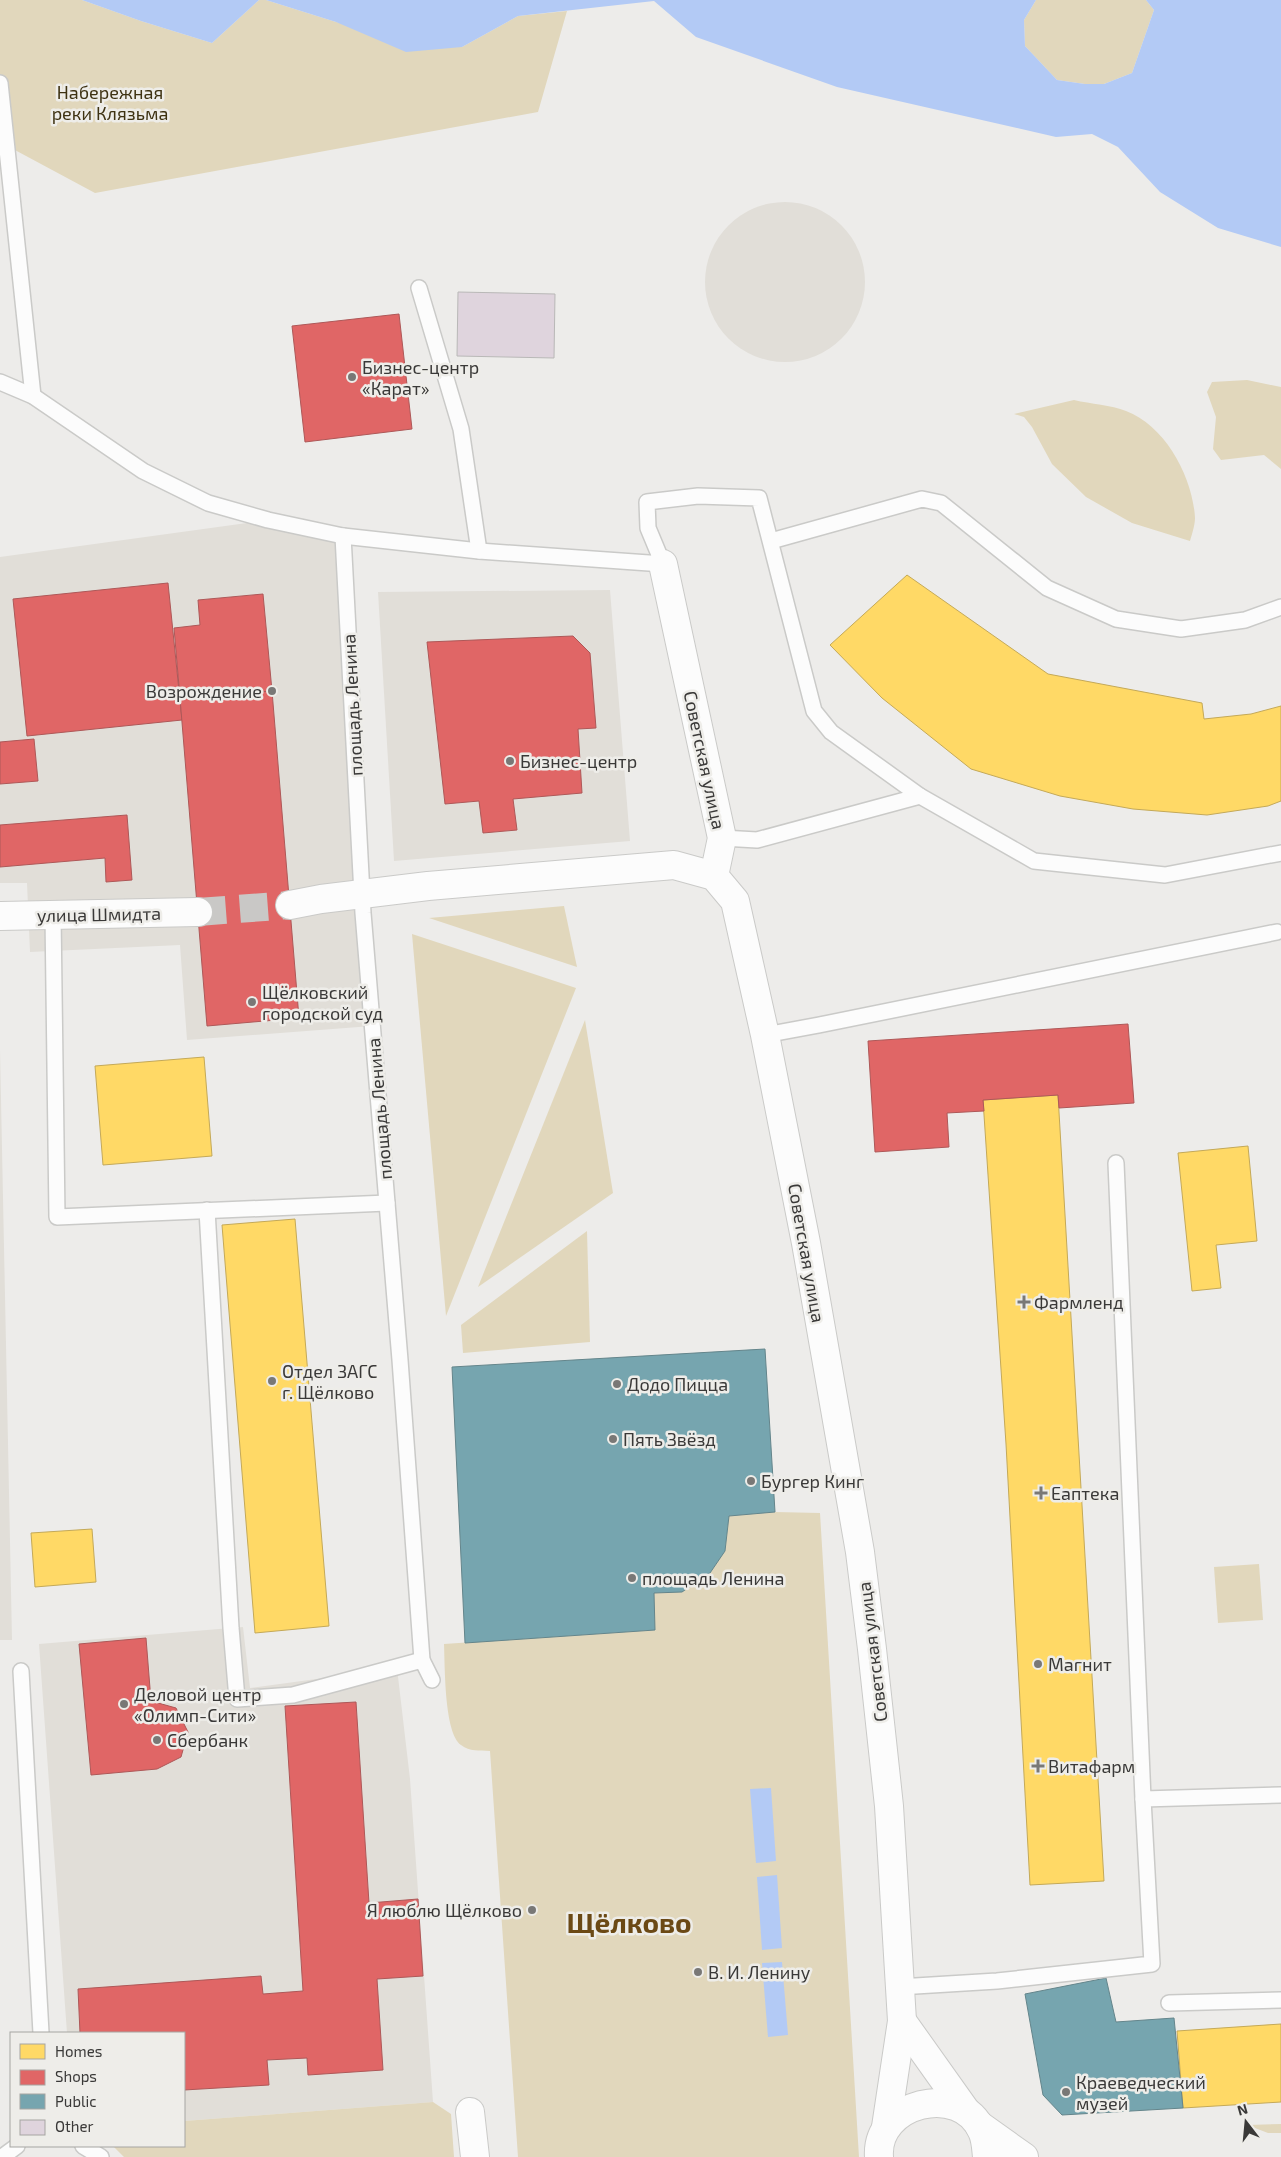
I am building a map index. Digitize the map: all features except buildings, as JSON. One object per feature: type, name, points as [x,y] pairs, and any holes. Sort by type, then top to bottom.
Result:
[{"type":"street","name":"Советская улица","points":[[663,564],[722,838],[714,876],[735,901],[765,1035],[806,1243],[860,1552],[882,1724],[902,2021],[886,2127],[880,2138],[879,2157]]},
{"type":"street","points":[[290,905],[362,893],[428,886],[674,865],[714,876]]},
{"type":"street","name":"улица Шмидта","points":[[0,916],[198,912]]},
{"type":"street","points":[[902,2021],[972,2118],[986,2143],[986,2157]]},
{"type":"street","points":[[886,2127],[894,2117],[911,2107],[942,2103],[972,2118],[1024,2157]]},
{"type":"street","points":[[470,2112],[475,2157]]},
{"type":"lane","points":[[0,83],[33,396]]},
{"type":"lane","points":[[419,288],[461,429],[479,551]]},
{"type":"lane","points":[[0,382],[33,396],[143,471],[208,503],[268,520],[343,536],[479,551],[663,564]]},
{"type":"lane","name":"Советская улица","points":[[663,564],[648,528],[647,502],[698,496],[759,498],[770,540]]},
{"type":"lane","points":[[1281,607],[1246,620],[1181,629],[1116,620],[1047,588],[941,503],[922,499],[770,540],[814,711],[831,732],[920,796],[1034,860],[1165,875],[1281,853]]},
{"type":"lane","name":"площадь Ленина","points":[[343,536],[362,893],[422,1660],[432,1680]]},
{"type":"lane","points":[[722,838],[757,840],[920,796]]},
{"type":"lane","points":[[54,915],[57,1217],[387,1203]]},
{"type":"lane","points":[[765,1035],[819,1026],[1276,932]]},
{"type":"lane","points":[[899,1987],[997,1981],[1152,1964],[1143,1799],[1116,1164]]},
{"type":"lane","points":[[207,1210],[230,1619],[237,1699],[294,1695],[422,1660]]},
{"type":"lane","points":[[21,1671],[41,2032]]},
{"type":"lane","points":[[1143,1799],[1281,1795]]},
{"type":"lane","points":[[1169,2003],[1281,2000]]},
{"type":"lane","points":[[2,2157],[16,2147]]},
{"type":"lane","points":[[85,2147],[101,2157]]},
{"type":"shaded area","points":[[777,202],[793,202],[823,211],[842,225],[859,251],[865,274],[865,290],[859,313],[842,339],[823,353],[808,359],[793,362],[777,362],[747,353],[723,333],[714,320],[708,305],[705,290],[705,274],[714,244],[734,220],[747,211],[762,205]]},
{"type":"shaded area","points":[[268,520],[343,536],[372,1026],[187,1040],[180,945],[30,952],[27,883],[0,883],[0,557]]},
{"type":"shaded area","points":[[610,590],[630,841],[394,861],[378,592]]},
{"type":"shaded area","points":[[0,1050],[12,1640],[0,1640]]},
{"type":"shaded area","points":[[243,1627],[250,1688],[397,1668],[410,1779],[433,2102],[185,2121],[185,2032],[67,2032],[39,1644]]},
{"type":"green space","name":"Набережная реки Клязьма","points":[[0,0],[82,0],[212,43],[259,0],[266,0],[336,22],[462,47],[518,16],[567,11],[538,112],[95,193],[0,142]]},
{"type":"green space","points":[[1036,0],[1146,0],[1154,10],[1132,73],[1104,84],[1085,84],[1057,80],[1025,46],[1024,20]]},
{"type":"green space","points":[[1247,380],[1281,387],[1281,469],[1264,455],[1221,460],[1213,449],[1216,417],[1207,392],[1212,382]]},
{"type":"green space","points":[[1074,400],[1126,411],[1140,418],[1153,428],[1165,441],[1183,471],[1193,503],[1195,521],[1190,541],[1132,523],[1086,497],[1052,464],[1032,427],[1024,417],[1014,414]]},
{"type":"green space","points":[[564,906],[577,967],[429,918]]},
{"type":"green space","points":[[412,934],[576,988],[446,1316]]},
{"type":"green space","points":[[585,1020],[613,1193],[478,1287]]},
{"type":"green space","points":[[587,1231],[590,1342],[463,1353],[461,1325]]},
{"type":"green space","points":[[775,1512],[820,1513],[859,2157],[518,2157],[490,1751],[468,1749],[455,1738],[446,1698],[444,1644],[654,1630],[654,1593],[682,1591],[710,1573],[725,1551],[729,1516]]},
{"type":"green space","points":[[1259,1564],[1263,1620],[1218,1623],[1214,1567]]},
{"type":"green space","points":[[433,2102],[451,2114],[454,2157],[124,2157],[114,2147],[185,2147],[185,2121]]},
{"type":"green space","points":[[1281,2124],[1281,2133],[1268,2133],[1247,2125]]},
{"type":"water","points":[[82,0],[259,0],[212,43]]},
{"type":"water","points":[[266,0],[1036,0],[1024,20],[1025,46],[1057,80],[1085,84],[1104,84],[1132,73],[1154,10],[1146,0],[1281,0],[1281,247],[1218,228],[1160,192],[1118,147],[1092,134],[1056,137],[837,87],[696,37],[654,1],[518,16],[462,47],[406,52],[336,22]]},
{"type":"water","points":[[771,1788],[776,1861],[756,1863],[750,1789]]},
{"type":"water","points":[[777,1875],[782,1948],[762,1950],[757,1877]]},
{"type":"water","points":[[782,1962],[788,2035],[768,2037],[762,1963]]},
{"type":"tunnel","points":[[198,912],[290,905]]},
{"type":"place","name":"Бизнес-центр «Карат»","points":[[352,377]]},
{"type":"place","name":"Возрождение","points":[[272,691]]},
{"type":"place","name":"Бизнес-центр","points":[[510,761]]},
{"type":"place","name":"Щёлковский городской суд","points":[[252,1002]]},
{"type":"place","name":"Фармленд","points":[[1024,1302]]},
{"type":"place","name":"Отдел ЗАГС г. Щёлково","points":[[272,1381]]},
{"type":"place","name":"Додо Пицца","points":[[617,1384]]},
{"type":"place","name":"Пять Звёзд","points":[[613,1439]]},
{"type":"place","name":"Бургер Кинг","points":[[751,1481]]},
{"type":"place","name":"Еаптека","points":[[1041,1493]]},
{"type":"place","name":"площадь Ленина","points":[[632,1578]]},
{"type":"place","name":"Магнит","points":[[1038,1664]]},
{"type":"place","name":"Деловой центр «Олимп-Сити»","points":[[124,1704]]},
{"type":"place","name":"Сбербанк","points":[[157,1740]]},
{"type":"place","name":"Витафарм","points":[[1038,1766]]},
{"type":"place","name":"Я люблю Щёлково","points":[[532,1910]]},
{"type":"place","name":"В. И. Ленину","points":[[698,1972]]},
{"type":"place","name":"Краеведческий музей","points":[[1066,2092]]},
{"type":"district","name":"Щёлково","points":[[629,1922]]}]
